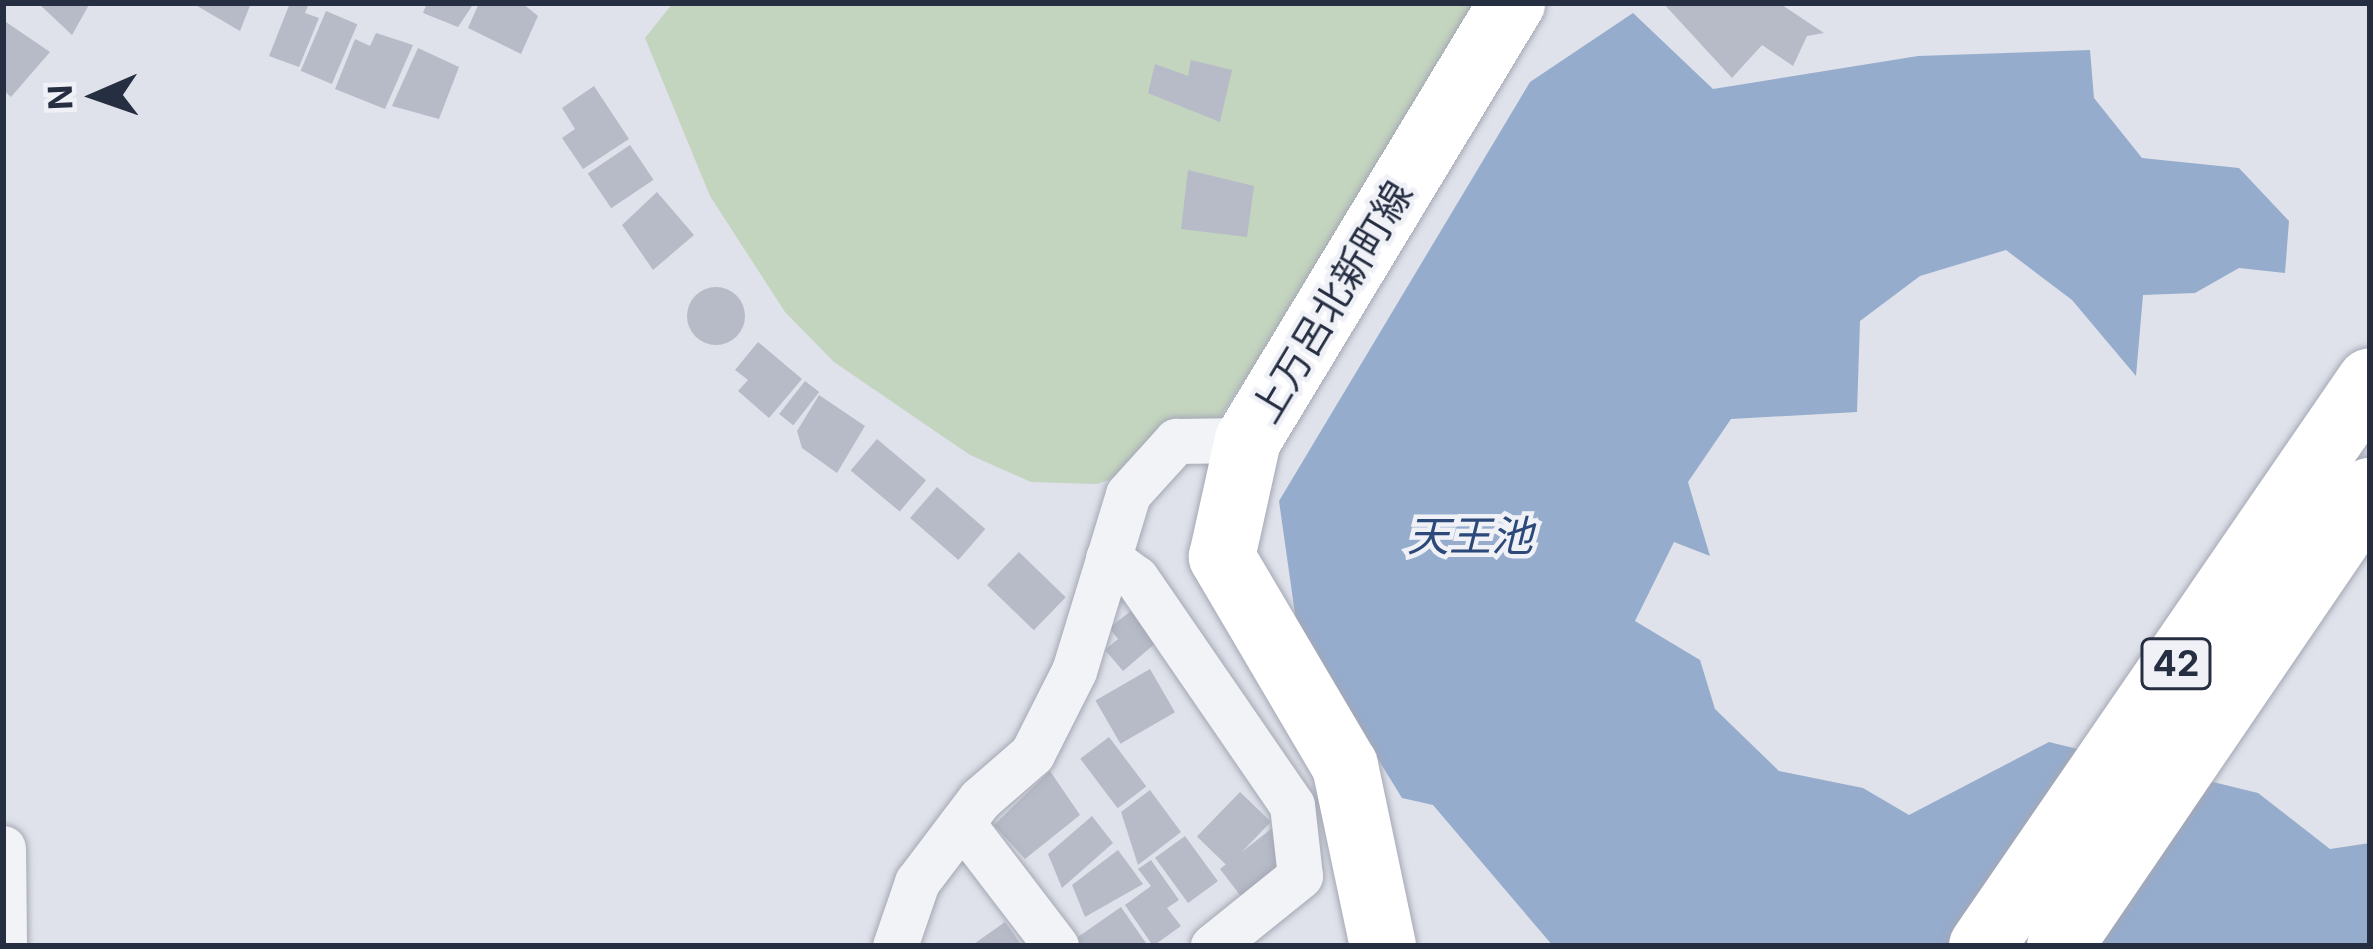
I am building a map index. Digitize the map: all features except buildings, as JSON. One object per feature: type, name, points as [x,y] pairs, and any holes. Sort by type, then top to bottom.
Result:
[{"type":"main road","name":"上万呂北新町線","points":[[1383,946],[1345,766],[1222,556],[1248,440],[1512,3]]},
{"type":"main road","name":"42","points":[[1982,946],[2370,381]]},
{"type":"main road","name":"42","points":[[2060,946],[2370,490]]},
{"type":"street","points":[[895,946],[916,882],[962,823],[1032,754],[1074,671],[1128,494],[1176,441],[1248,440]]},
{"type":"street","points":[[1108,558],[1136,578],[1292,805],[1300,876],[1213,946]]},
{"type":"street","points":[[962,823],[1056,946]]},
{"type":"street","points":[[3,848],[4,946]]},
{"type":"green space","points":[[673,3],[1473,3],[1428,106],[1213,427],[1164,461],[1097,484],[1031,482],[970,455],[834,362],[785,312],[710,196],[645,38]]},
{"type":"water","name":"天王池","points":[[1633,13],[1713,89],[1918,56],[2090,50],[2094,98],[2142,158],[2239,168],[2289,221],[2285,273],[2239,268],[2195,293],[2143,295],[2136,376],[2072,300],[2006,250],[1920,276],[1860,321],[1857,412],[1731,419],[1688,482],[1710,556],[1674,542],[1635,621],[1700,660],[1715,709],[1779,771],[1863,788],[1909,815],[2049,742],[2258,793],[2330,849],[2370,843],[2370,946],[1553,946],[1433,805],[1402,798],[1297,628],[1279,501],[1530,82]]}]
